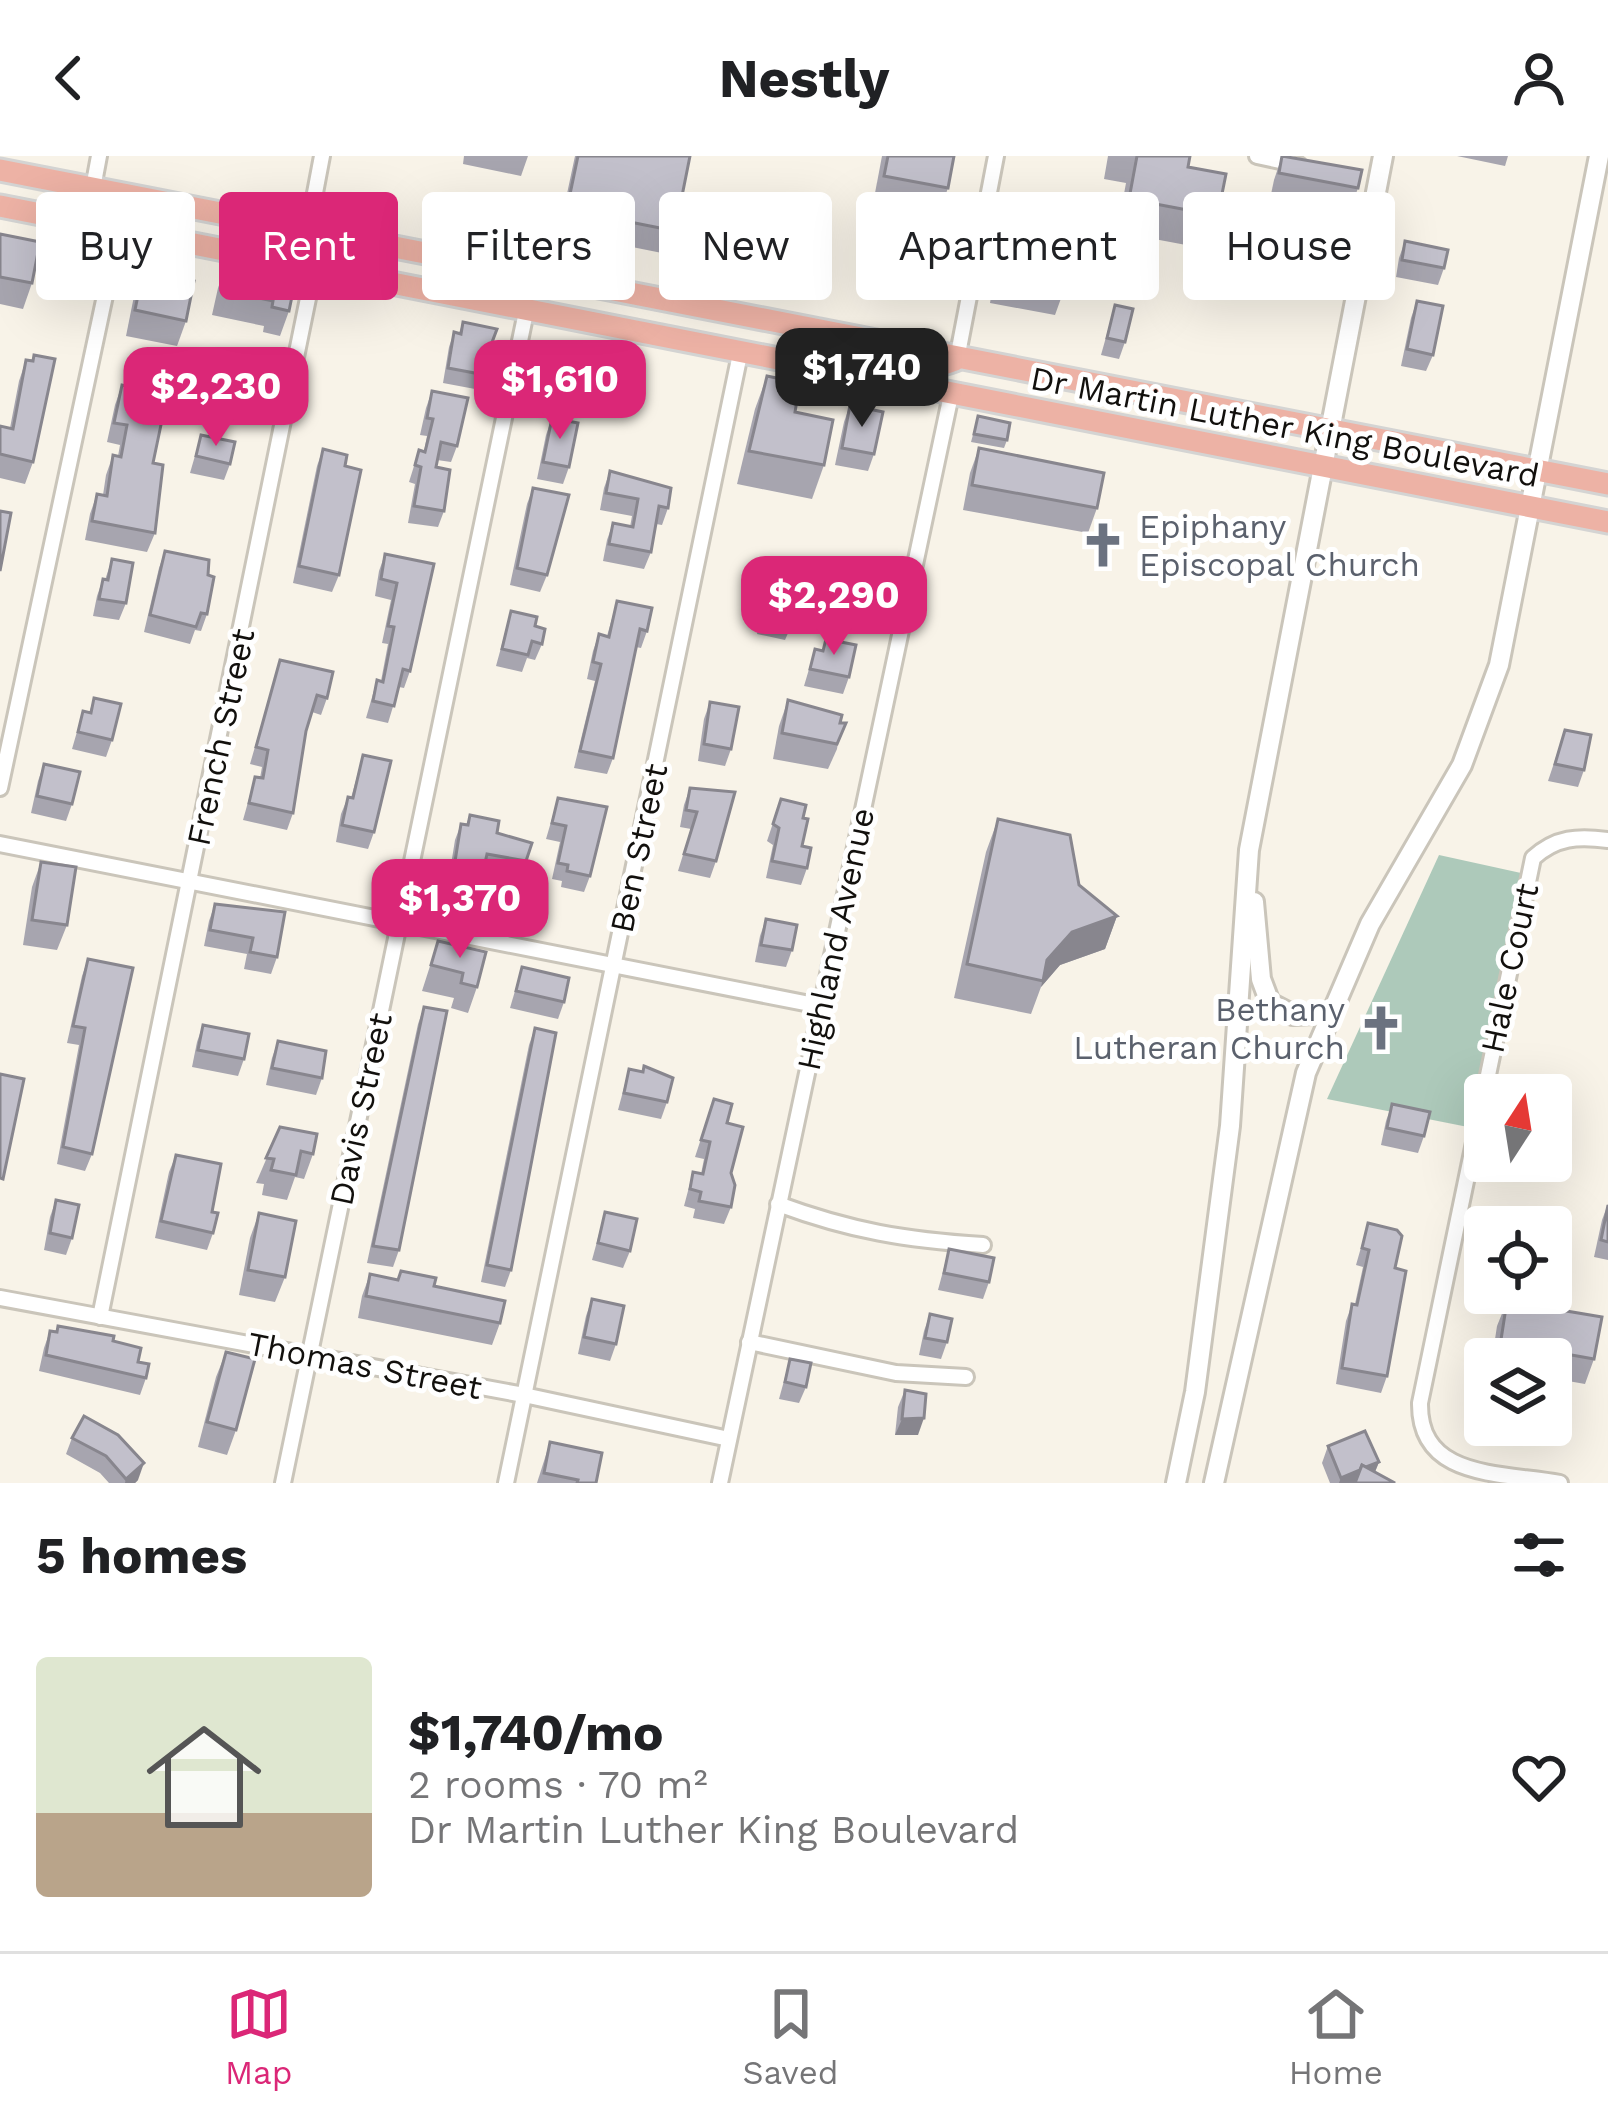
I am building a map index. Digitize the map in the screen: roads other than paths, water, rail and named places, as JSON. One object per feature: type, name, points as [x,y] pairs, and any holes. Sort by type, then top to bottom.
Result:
[{"type":"main road","name":"Dr Martin Luther King Boulevard","points":[[0,170],[219,214]]},
{"type":"main road","name":"Dr Martin Luther King Boulevard","points":[[0,206],[36,213]]},
{"type":"main road","name":"Dr Martin Luther King Boulevard","points":[[398,249],[1608,484]]},
{"type":"main road","name":"Dr Martin Luther King Boulevard","points":[[398,286],[1608,522]]},
{"type":"main road","points":[[836,371],[860,359],[931,370],[957,359]]},
{"type":"main road","points":[[951,395],[967,379],[1004,368]]},
{"type":"street","points":[[92,188],[99,156]]},
{"type":"street","name":"French Street","points":[[316,192],[322,156]]},
{"type":"street","points":[[957,359],[996,156]]},
{"type":"street","points":[[1257,156],[1321,169]]},
{"type":"street","points":[[1176,1483],[1195,1392],[1230,1126],[1249,850],[1371,179],[1383,156]]},
{"type":"street","points":[[1214,1483],[1278,1179],[1306,1073],[1370,924],[1462,765],[1499,664],[1541,471],[1599,156]]},
{"type":"street","points":[[0,788],[104,300]]},
{"type":"street","name":"French Street","points":[[100,1317],[308,300]]},
{"type":"street","name":"Davis Street","points":[[283,1483],[526,312]]},
{"type":"street","name":"Ben Street","points":[[506,1483],[740,354]]},
{"type":"street","name":"Highland Avenue","points":[[720,1483],[951,395]]},
{"type":"street","name":"Hale Court","points":[[1559,1483],[1450,1462],[1431,1452],[1419,1424],[1424,1378],[1533,858],[1550,843],[1576,837],[1608,840]]},
{"type":"street","points":[[0,844],[820,1006]]},
{"type":"street","points":[[1249,850],[1261,979],[1270,1003],[1293,1015],[1332,1013]]},
{"type":"street","points":[[778,1204],[851,1231],[983,1245]]},
{"type":"street","name":"Thomas Street","points":[[0,1298],[524,1395],[729,1439]]},
{"type":"street","points":[[749,1342],[896,1373],[966,1377]]},
{"type":"place","name":"Epiphany Episcopal Church","points":[[1103,545]]},
{"type":"place","name":"Bethany Lutheran Church","points":[[1381,1028]]}]
